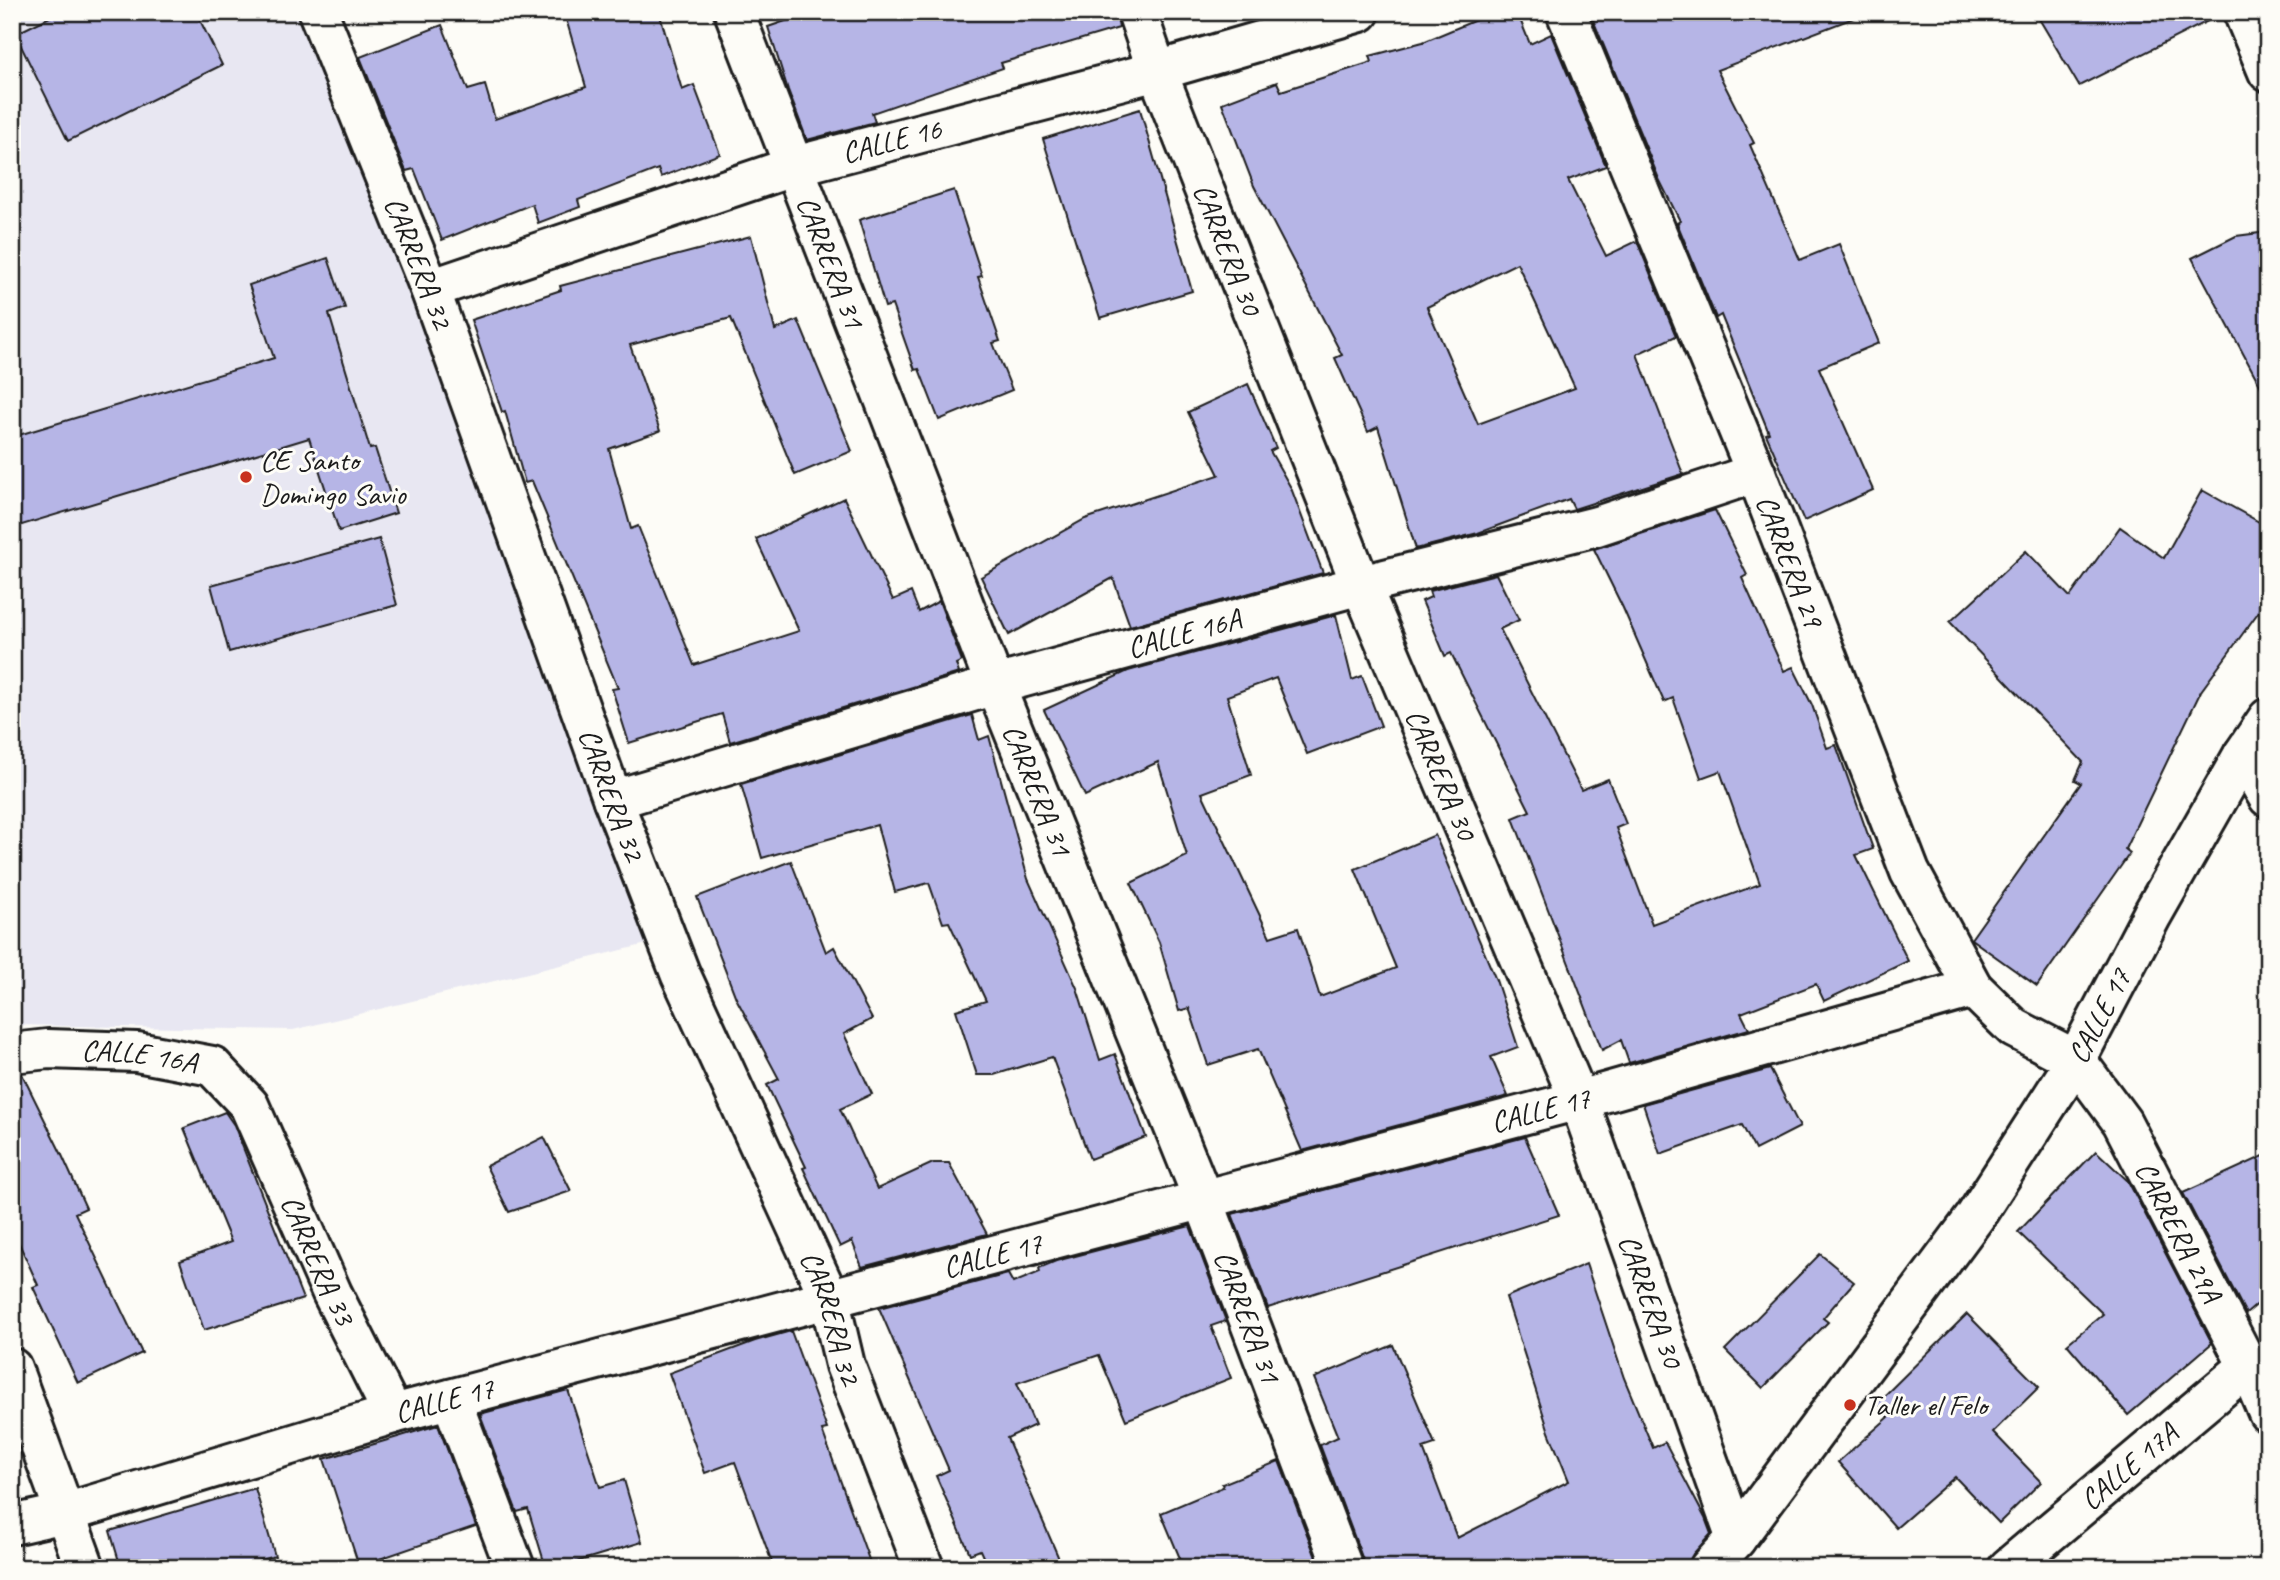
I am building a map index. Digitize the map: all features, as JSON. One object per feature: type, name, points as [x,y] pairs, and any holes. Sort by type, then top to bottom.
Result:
[{"type":"street","name":"CARRERA 32","points":[[318,12],[430,289],[613,800],[680,973],[829,1297],[845,1365],[924,1568]]},
{"type":"street","name":"CARRERA 31","points":[[734,12],[995,685],[1203,1199],[1343,1568]]},
{"type":"street","name":"CARRERA 30","points":[[1137,12],[1157,71],[1361,585],[1579,1100],[1736,1539]]},
{"type":"street","name":"CALLE 16","points":[[430,289],[795,166],[1157,71],[1360,12]]},
{"type":"street","name":"CARRERA 29","points":[[1566,12],[1756,473],[1910,872],[1973,988],[2014,1028],[2076,1060]]},
{"type":"street","points":[[2243,12],[2268,72]]},
{"type":"street","name":"CALLE 16A","points":[[613,800],[995,685],[1361,585],[1597,526],[1756,473]]},
{"type":"street","name":"CALLE 17","points":[[1709,1568],[1736,1539],[1975,1217],[2076,1060],[2152,915],[2243,755],[2268,718]]},
{"type":"street","points":[[2243,755],[2268,797]]},
{"type":"street","name":"CALLE 17","points":[[12,1525],[65,1513],[393,1414],[1579,1100],[1973,988]]},
{"type":"street","name":"CALLE 16A","points":[[12,1053],[48,1049],[137,1052],[212,1066],[249,1105]]},
{"type":"street","name":"CARRERA 29A","points":[[2076,1060],[2122,1122],[2248,1366],[2268,1413]]},
{"type":"street","name":"CARRERA 33","points":[[249,1105],[332,1293],[393,1414]]},
{"type":"street","name":"CALLE 17A","points":[[2008,1568],[2248,1366]]},
{"type":"street","points":[[12,1368],[85,1568]]},
{"type":"street","points":[[451,1399],[515,1568]]},
{"type":"shaded area","name":"CE Santo Domingo Savio","points":[[12,12],[301,12],[659,941],[293,1030],[12,1025]]},
{"type":"building","points":[[60,12],[196,12],[222,65],[68,141],[15,34]]},
{"type":"building","points":[[564,12],[659,12],[682,90],[694,85],[720,154],[661,177],[658,169],[578,200],[580,207],[538,223],[532,204],[442,240],[414,169],[406,171],[360,57],[442,25],[468,90],[485,85],[495,119],[586,87]]},
{"type":"building","points":[[812,12],[1116,12],[1119,28],[1001,63],[1003,68],[872,113],[875,122],[807,140],[768,27]]},
{"type":"building","points":[[1495,12],[1517,12],[1530,44],[1551,34],[1606,166],[1568,180],[1606,256],[1637,241],[1676,336],[1637,354],[1683,474],[1574,509],[1569,499],[1478,533],[1416,549],[1378,427],[1368,432],[1335,358],[1342,355],[1254,186],[1222,103],[1277,82],[1281,91],[1372,62],[1370,56],[1423,42]],"holes":[[[1517,263],[1575,388],[1478,424],[1427,307]]]},
{"type":"building","points":[[1596,12],[1858,12],[1859,16],[1717,70],[1754,143],[1750,145],[1800,260],[1839,244],[1879,343],[1819,368],[1873,490],[1804,521],[1766,434],[1769,433],[1721,315],[1716,318],[1677,223],[1680,221],[1659,179],[1591,15]]},
{"type":"building","points":[[2035,12],[2222,12],[2222,14],[2079,86]]},
{"type":"building","points":[[1140,109],[1192,291],[1100,318],[1043,139]]},
{"type":"building","points":[[954,190],[982,276],[978,277],[1000,341],[993,343],[1012,390],[939,420],[919,369],[915,370],[892,305],[885,307],[859,220]]},
{"type":"building","points":[[2268,232],[2268,400],[2192,258],[2236,236]]},
{"type":"building","points":[[751,236],[775,330],[798,320],[852,451],[795,475],[731,318],[630,345],[660,431],[609,449],[631,529],[638,526],[694,665],[799,631],[756,539],[844,498],[893,600],[911,592],[919,612],[939,601],[962,661],[956,664],[959,673],[730,742],[722,714],[629,743],[612,689],[618,688],[532,481],[525,483],[505,411],[502,412],[471,320],[561,290],[560,286]]},
{"type":"building","points":[[328,258],[345,308],[329,314],[370,449],[375,448],[396,513],[339,531],[309,438],[12,528],[12,437],[274,358],[249,285]]},
{"type":"building","points":[[1248,384],[1276,448],[1270,451],[1291,488],[1323,573],[1130,626],[1113,578],[1009,635],[981,577],[1085,519],[1219,475],[1188,412]]},
{"type":"building","points":[[2202,490],[2268,527],[2268,599],[2201,691],[2125,849],[2130,853],[2037,986],[1971,939],[2081,783],[2075,780],[2083,762],[1950,622],[2026,551],[2070,597],[2120,527],[2164,558]]},
{"type":"building","points":[[1715,510],[1747,575],[1742,578],[1784,671],[1793,667],[1812,705],[1827,748],[1836,745],[1873,849],[1856,855],[1908,961],[1824,1001],[1816,984],[1741,1013],[1749,1029],[1629,1063],[1621,1040],[1602,1050],[1513,818],[1530,811],[1451,653],[1445,656],[1422,601],[1431,597],[1429,591],[1496,574],[1519,620],[1500,629],[1581,790],[1608,779],[1626,824],[1616,828],[1652,924],[1760,884],[1720,771],[1701,778],[1673,698],[1664,702],[1594,549]]},
{"type":"building","points":[[379,539],[397,605],[229,652],[211,585]]},
{"type":"building","points":[[1336,615],[1352,680],[1362,676],[1381,726],[1307,754],[1276,678],[1227,696],[1251,775],[1202,793],[1270,937],[1298,928],[1320,997],[1396,968],[1355,869],[1435,835],[1496,980],[1518,1047],[1491,1057],[1508,1096],[1302,1151],[1258,1049],[1208,1065],[1189,1008],[1179,1011],[1159,942],[1131,883],[1187,856],[1158,762],[1085,796],[1044,710],[1128,671]]},
{"type":"building","points":[[972,715],[979,740],[989,736],[1028,879],[1077,988],[1100,1060],[1115,1054],[1146,1137],[1090,1159],[1052,1057],[994,1075],[977,1075],[956,1010],[986,1001],[949,922],[943,923],[929,883],[895,892],[877,825],[762,858],[741,784]]},
{"type":"building","points":[[791,861],[826,952],[834,947],[872,1019],[844,1034],[872,1094],[840,1109],[877,1189],[933,1163],[949,1163],[987,1234],[862,1267],[852,1241],[840,1247],[767,1085],[779,1079],[736,998],[697,897]]},
{"type":"building","points":[[1770,1069],[1800,1127],[1755,1150],[1742,1125],[1660,1154],[1643,1104]]},
{"type":"building","points":[[12,1074],[22,1074],[61,1153],[86,1208],[75,1213],[142,1353],[78,1383],[33,1287],[38,1285],[12,1228]]},
{"type":"building","points":[[225,1112],[234,1125],[303,1299],[204,1330],[180,1261],[231,1242],[184,1128]]},
{"type":"building","points":[[544,1137],[571,1191],[509,1212],[486,1166]]},
{"type":"building","points":[[1525,1137],[1559,1215],[1268,1308],[1232,1214]]},
{"type":"building","points":[[2096,1151],[2128,1181],[2212,1343],[2128,1415],[2067,1344],[2103,1314],[2018,1232]]},
{"type":"building","points":[[2268,1154],[2268,1295],[2246,1314],[2183,1193]]},
{"type":"building","points":[[1190,1226],[1226,1321],[1211,1326],[1231,1378],[1126,1420],[1099,1355],[1017,1383],[1035,1425],[1007,1438],[1063,1568],[988,1568],[980,1550],[970,1554],[936,1476],[949,1470],[879,1308],[1008,1274],[1013,1283],[1040,1272],[1039,1268],[1056,1261]]},
{"type":"building","points":[[1820,1254],[1854,1282],[1823,1318],[1828,1322],[1763,1388],[1725,1350]]},
{"type":"building","points":[[1586,1264],[1624,1378],[1653,1448],[1665,1442],[1711,1534],[1693,1554],[1688,1568],[1364,1568],[1320,1445],[1338,1437],[1314,1378],[1393,1345],[1435,1444],[1423,1448],[1457,1538],[1569,1481],[1549,1432],[1506,1297]]},
{"type":"building","points":[[1967,1314],[2039,1387],[1993,1432],[2041,1482],[1999,1523],[1955,1477],[1896,1528],[1838,1462],[1889,1417],[1876,1404]]},
{"type":"building","points":[[791,1331],[827,1429],[822,1430],[872,1568],[774,1568],[735,1462],[705,1473],[669,1373],[755,1341]]},
{"type":"building","points":[[568,1390],[600,1487],[624,1480],[642,1542],[556,1568],[546,1568],[528,1509],[517,1512],[480,1414]]},
{"type":"building","points":[[438,1425],[476,1526],[359,1566],[324,1459]]},
{"type":"building","points":[[1279,1461],[1320,1568],[1184,1568],[1161,1513]]},
{"type":"building","points":[[255,1488],[275,1556],[235,1568],[121,1568],[110,1531]]},
{"type":"place","name":"CE Santo Domingo Savio","points":[[246,477]]},
{"type":"place","name":"Taller el Felo","points":[[1850,1405]]}]
